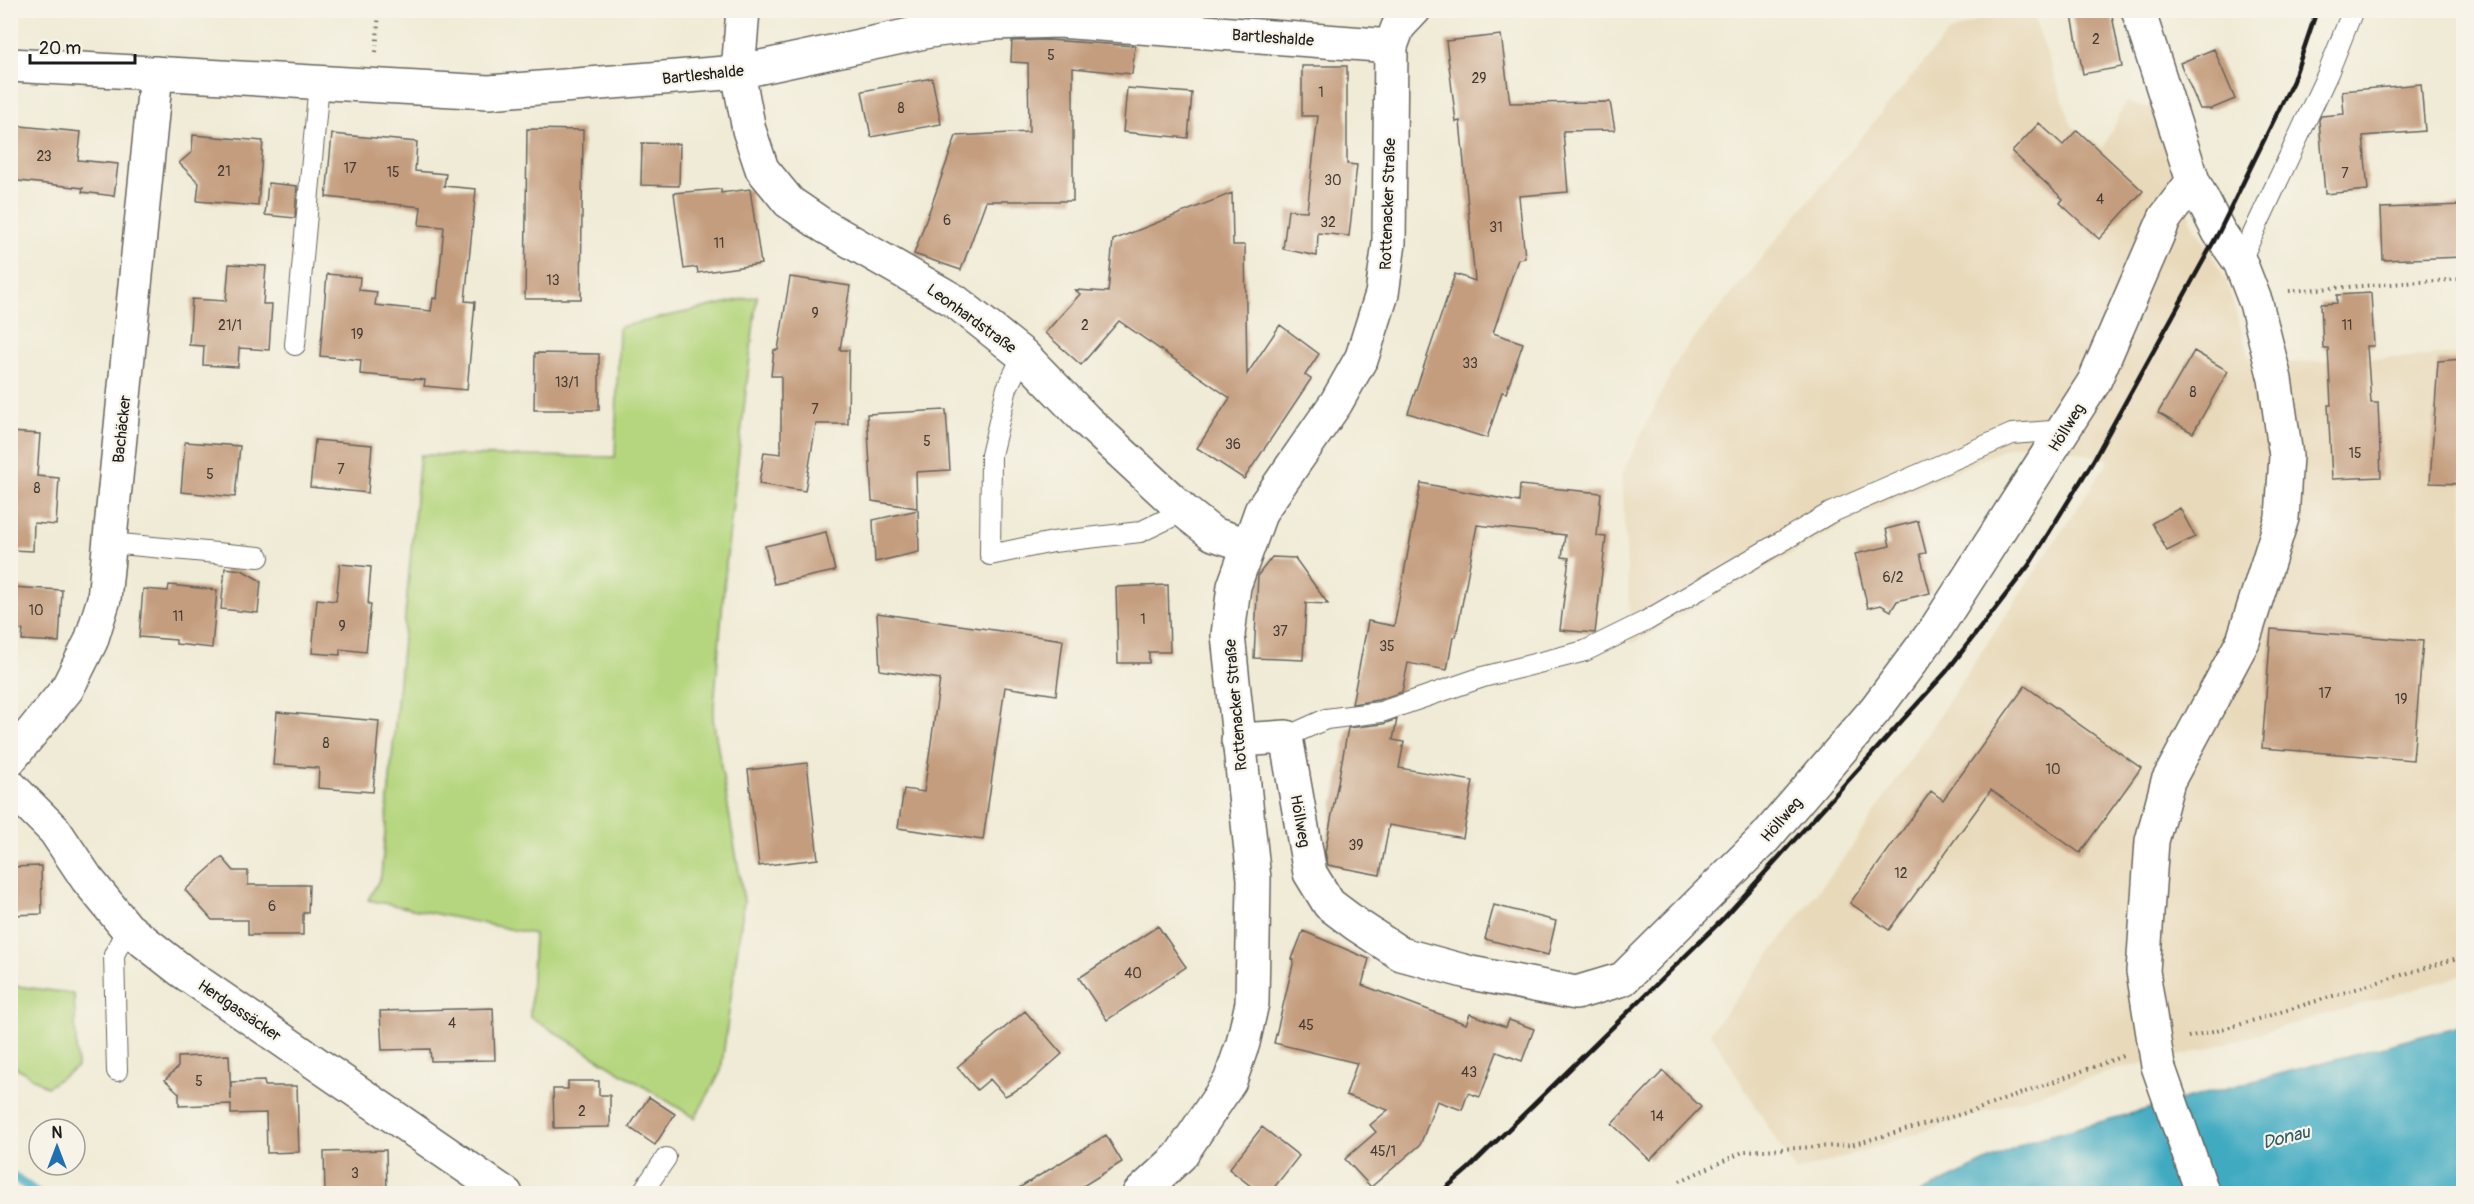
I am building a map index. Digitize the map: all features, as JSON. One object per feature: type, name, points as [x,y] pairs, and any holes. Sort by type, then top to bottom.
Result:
[{"type":"street","name":"Leonhardstraße","points":[[743,10],[738,72],[749,130],[762,169],[789,202],[824,226],[955,301],[1023,356],[1086,420],[1184,511],[1212,534],[1248,545]]},
{"type":"street","name":"Rottenacker Straße","points":[[1139,1194],[1180,1156],[1230,1081],[1243,1043],[1252,1003],[1254,879],[1228,635],[1234,586],[1261,511],[1336,403],[1362,357],[1382,294],[1389,243],[1391,46],[1398,27],[1414,10]]},
{"type":"street","points":[[2138,10],[2193,181],[2219,232],[2240,262],[2252,294],[2275,379],[2286,456],[2282,518],[2243,641],[2168,781],[2152,841],[2143,972],[2156,1056],[2203,1194]]},
{"type":"street","name":"Bartleshalde","points":[[10,65],[489,92],[738,72],[929,30],[1058,16],[1391,46]]},
{"type":"street","name":"Bachäcker","points":[[10,759],[67,688],[91,641],[104,599],[156,73]]},
{"type":"street","name":"Höllweg","points":[[1286,737],[1310,873],[1329,904],[1357,925],[1401,954],[1471,973],[1576,993],[1623,979],[1765,838],[1875,710],[1937,627],[2094,382],[2165,218],[2193,181]]},
{"type":"street","points":[[1238,740],[1286,737]]},
{"type":"street","name":"Herdgassäcker","points":[[10,786],[55,831],[87,879],[126,928],[182,971],[506,1194]]},
{"type":"lane","points":[[2240,262],[2328,72],[2354,10]]},
{"type":"lane","points":[[295,345],[319,83]]},
{"type":"lane","points":[[1023,356],[1007,388],[991,455],[990,555],[1053,542],[1140,532],[1184,511]]},
{"type":"lane","points":[[1286,737],[1326,719],[1381,712],[1483,677],[1585,651],[1646,621],[1830,513],[2012,434],[2064,430]]},
{"type":"lane","points":[[110,543],[259,557]]},
{"type":"lane","points":[[117,1071],[114,955],[126,928]]},
{"type":"lane","points":[[641,1194],[666,1158]]},
{"type":"path","points":[[2252,294],[2463,279]]},
{"type":"path","points":[[1680,1182],[1745,1151],[1851,1145],[1976,1110],[2156,1056],[2238,1025],[2463,956]]},
{"type":"shaded area","points":[[1996,11],[2032,11],[2072,126],[2103,148],[2126,102],[2156,109],[2191,219],[2226,280],[2252,365],[2463,354],[2463,975],[2188,1054],[2118,1069],[1796,1172],[1710,1032],[1851,848],[2109,460],[2037,441],[2008,447],[1840,526],[1631,644],[1622,474],[1679,357],[1947,34]]},
{"type":"green space","points":[[757,296],[726,564],[713,719],[744,901],[721,1071],[695,1118],[530,1017],[534,934],[368,900],[381,876],[420,455],[615,457],[619,327]]},
{"type":"green space","points":[[10,985],[74,994],[77,1067],[47,1087],[11,1064]]},
{"type":"water","name":"Donau","points":[[2463,1025],[2463,1193],[1918,1194],[2032,1140]]},
{"type":"building","points":[[2071,10],[2111,10],[2122,67],[2083,74]]},
{"type":"building","points":[[1501,35],[1510,103],[1610,102],[1615,130],[1563,131],[1568,192],[1519,196],[1525,258],[1518,259],[1493,333],[1523,343],[1506,393],[1502,392],[1487,438],[1408,413],[1455,274],[1475,281],[1460,121],[1456,122],[1446,41]]},
{"type":"building","points":[[1048,40],[1135,46],[1132,74],[1073,68],[1073,201],[986,201],[961,270],[914,254],[956,136],[1029,132],[1028,63],[1011,62],[1012,41]]},
{"type":"building","points":[[2214,49],[2235,99],[2211,109],[2200,109],[2180,63]]},
{"type":"building","points":[[1302,66],[1347,66],[1347,164],[1357,165],[1349,236],[1318,233],[1317,256],[1283,249],[1288,210],[1307,211],[1318,116],[1302,116]]},
{"type":"building","points":[[932,78],[941,124],[871,137],[862,91]]},
{"type":"building","points":[[2421,84],[2425,131],[2363,136],[2368,190],[2325,194],[2319,120],[2321,116],[2344,114],[2342,91]]},
{"type":"building","points":[[1127,88],[1192,93],[1188,138],[1123,132]]},
{"type":"building","points":[[2039,123],[2063,145],[2077,130],[2143,191],[2099,239],[2060,203],[2063,199],[2012,152]]},
{"type":"building","points":[[10,125],[81,132],[78,160],[118,164],[114,196],[82,192],[83,188],[10,180]]},
{"type":"building","points":[[527,129],[583,130],[581,299],[525,299]]},
{"type":"building","points":[[332,134],[417,142],[415,171],[446,174],[444,186],[476,189],[465,301],[475,302],[467,390],[424,386],[425,380],[360,374],[361,360],[320,356],[327,274],[360,277],[359,290],[377,292],[375,305],[431,311],[433,298],[437,299],[444,227],[419,225],[421,207],[326,197]]},
{"type":"building","points":[[193,135],[263,141],[258,206],[197,201],[199,183],[179,163],[192,152]]},
{"type":"building","points":[[642,143],[680,144],[679,186],[641,185]]},
{"type":"building","points":[[268,183],[297,186],[295,218],[265,215]]},
{"type":"building","points":[[721,189],[721,193],[750,189],[761,264],[698,273],[697,267],[684,269],[674,193]]},
{"type":"building","points":[[1232,193],[1233,245],[1245,245],[1247,374],[1280,325],[1319,354],[1305,375],[1311,379],[1244,479],[1197,448],[1230,398],[1119,321],[1081,365],[1045,333],[1080,294],[1075,290],[1108,292],[1113,240]]},
{"type":"building","points":[[2463,205],[2463,257],[2383,260],[2381,208]]},
{"type":"building","points":[[229,264],[266,266],[263,304],[272,304],[269,350],[239,348],[238,367],[203,365],[204,346],[189,345],[192,299],[226,301]]},
{"type":"building","points":[[790,277],[850,286],[840,350],[849,350],[848,424],[816,424],[805,491],[759,484],[764,452],[781,454],[781,376],[771,376],[774,350],[778,350]]},
{"type":"building","points":[[2371,293],[2374,346],[2367,346],[2371,403],[2378,403],[2381,477],[2332,479],[2328,348],[2323,348],[2321,304],[2337,303],[2337,295]]},
{"type":"building","points":[[2194,351],[2228,371],[2193,433],[2158,413]]},
{"type":"building","points":[[535,353],[599,354],[599,410],[534,410]]},
{"type":"building","points":[[2463,359],[2463,484],[2430,483],[2438,361]]},
{"type":"building","points":[[946,410],[950,470],[916,472],[917,508],[872,501],[867,414]]},
{"type":"building","points":[[10,432],[40,434],[37,476],[59,478],[56,525],[34,523],[33,551],[10,550]]},
{"type":"building","points":[[315,440],[372,445],[368,493],[310,487]]},
{"type":"building","points":[[185,442],[240,446],[235,497],[181,492]]},
{"type":"building","points":[[1421,483],[1519,502],[1520,485],[1601,493],[1597,536],[1606,537],[1595,633],[1560,630],[1569,558],[1562,557],[1565,535],[1477,525],[1456,637],[1453,637],[1447,670],[1408,663],[1402,692],[1378,700],[1352,704],[1368,621],[1394,626]]},
{"type":"building","points":[[2180,508],[2195,537],[2167,551],[2152,523]]},
{"type":"building","points":[[918,510],[919,552],[875,562],[873,520]]},
{"type":"building","points":[[1918,521],[1926,553],[1920,554],[1930,593],[1897,601],[1891,611],[1881,605],[1868,608],[1855,554],[1890,546],[1886,529]]},
{"type":"building","points":[[826,532],[835,571],[774,584],[765,546]]},
{"type":"building","points":[[1272,557],[1295,558],[1328,604],[1306,603],[1303,660],[1254,658],[1258,575]]},
{"type":"building","points":[[340,564],[371,567],[368,604],[371,604],[366,652],[340,649],[340,655],[312,653],[317,599],[336,601]]},
{"type":"building","points":[[225,568],[242,570],[261,581],[258,613],[221,609]]},
{"type":"building","points":[[169,585],[217,590],[212,648],[176,644],[176,640],[139,637],[143,589],[168,591]]},
{"type":"building","points":[[1168,585],[1170,652],[1149,652],[1149,663],[1118,663],[1116,587]]},
{"type":"building","points":[[10,587],[62,590],[59,642],[22,640],[23,630],[10,629]]},
{"type":"building","points":[[877,613],[1063,640],[1056,695],[1005,687],[983,840],[898,828],[904,789],[924,792],[940,679],[880,670]]},
{"type":"building","points":[[2271,629],[2423,641],[2413,760],[2262,748]]},
{"type":"building","points":[[2025,686],[2141,768],[2080,853],[1991,790],[1889,930],[1850,903],[1931,791],[1943,800]]},
{"type":"building","points":[[277,712],[379,721],[373,792],[318,788],[319,768],[273,765]]},
{"type":"building","points":[[1397,719],[1393,740],[1404,742],[1399,768],[1473,781],[1463,838],[1389,825],[1380,875],[1328,865],[1325,852],[1348,728],[1383,724]]},
{"type":"building","points":[[807,763],[818,859],[759,866],[748,770]]},
{"type":"building","points":[[222,857],[234,871],[248,871],[248,885],[309,885],[308,913],[303,913],[303,935],[248,935],[248,920],[212,920],[185,890]]},
{"type":"building","points":[[41,866],[42,914],[10,915],[10,867]]},
{"type":"building","points":[[1494,905],[1556,921],[1548,955],[1485,939]]},
{"type":"building","points":[[1158,926],[1186,967],[1107,1020],[1079,978]]},
{"type":"building","points":[[1303,931],[1369,959],[1362,985],[1466,1024],[1470,1014],[1506,1027],[1509,1020],[1534,1029],[1522,1061],[1497,1052],[1480,1097],[1468,1093],[1462,1110],[1437,1101],[1420,1145],[1371,1187],[1345,1159],[1376,1132],[1370,1125],[1388,1110],[1346,1095],[1357,1063],[1274,1043],[1294,960],[1292,959]]},
{"type":"building","points":[[493,1008],[495,1060],[431,1061],[430,1049],[382,1050],[380,1011]]},
{"type":"building","points":[[1025,1011],[1062,1054],[1028,1084],[1005,1096],[990,1079],[977,1090],[957,1067]]},
{"type":"building","points":[[229,1055],[231,1100],[231,1082],[264,1081],[265,1086],[297,1086],[299,1152],[267,1153],[266,1113],[231,1114],[231,1104],[179,1106],[179,1093],[165,1080],[178,1067],[178,1057]]},
{"type":"building","points":[[1663,1071],[1701,1107],[1650,1160],[1612,1124]]},
{"type":"building","points":[[568,1081],[599,1081],[599,1095],[610,1095],[610,1127],[554,1128],[553,1089],[568,1089]]},
{"type":"building","points":[[649,1097],[675,1114],[655,1145],[629,1127]]},
{"type":"building","points":[[1262,1127],[1299,1156],[1269,1194],[1261,1194],[1229,1169]]},
{"type":"building","points":[[1106,1135],[1122,1162],[1070,1194],[1009,1194]]},
{"type":"building","points":[[386,1150],[387,1194],[325,1194],[324,1152]]},
{"type":"waterway","points":[[10,1174],[38,1194]]},
{"type":"railway","points":[[1439,1194],[1468,1169],[1724,918],[1946,672],[2029,565],[2093,461],[2219,232],[2293,81],[2317,10]]}]
